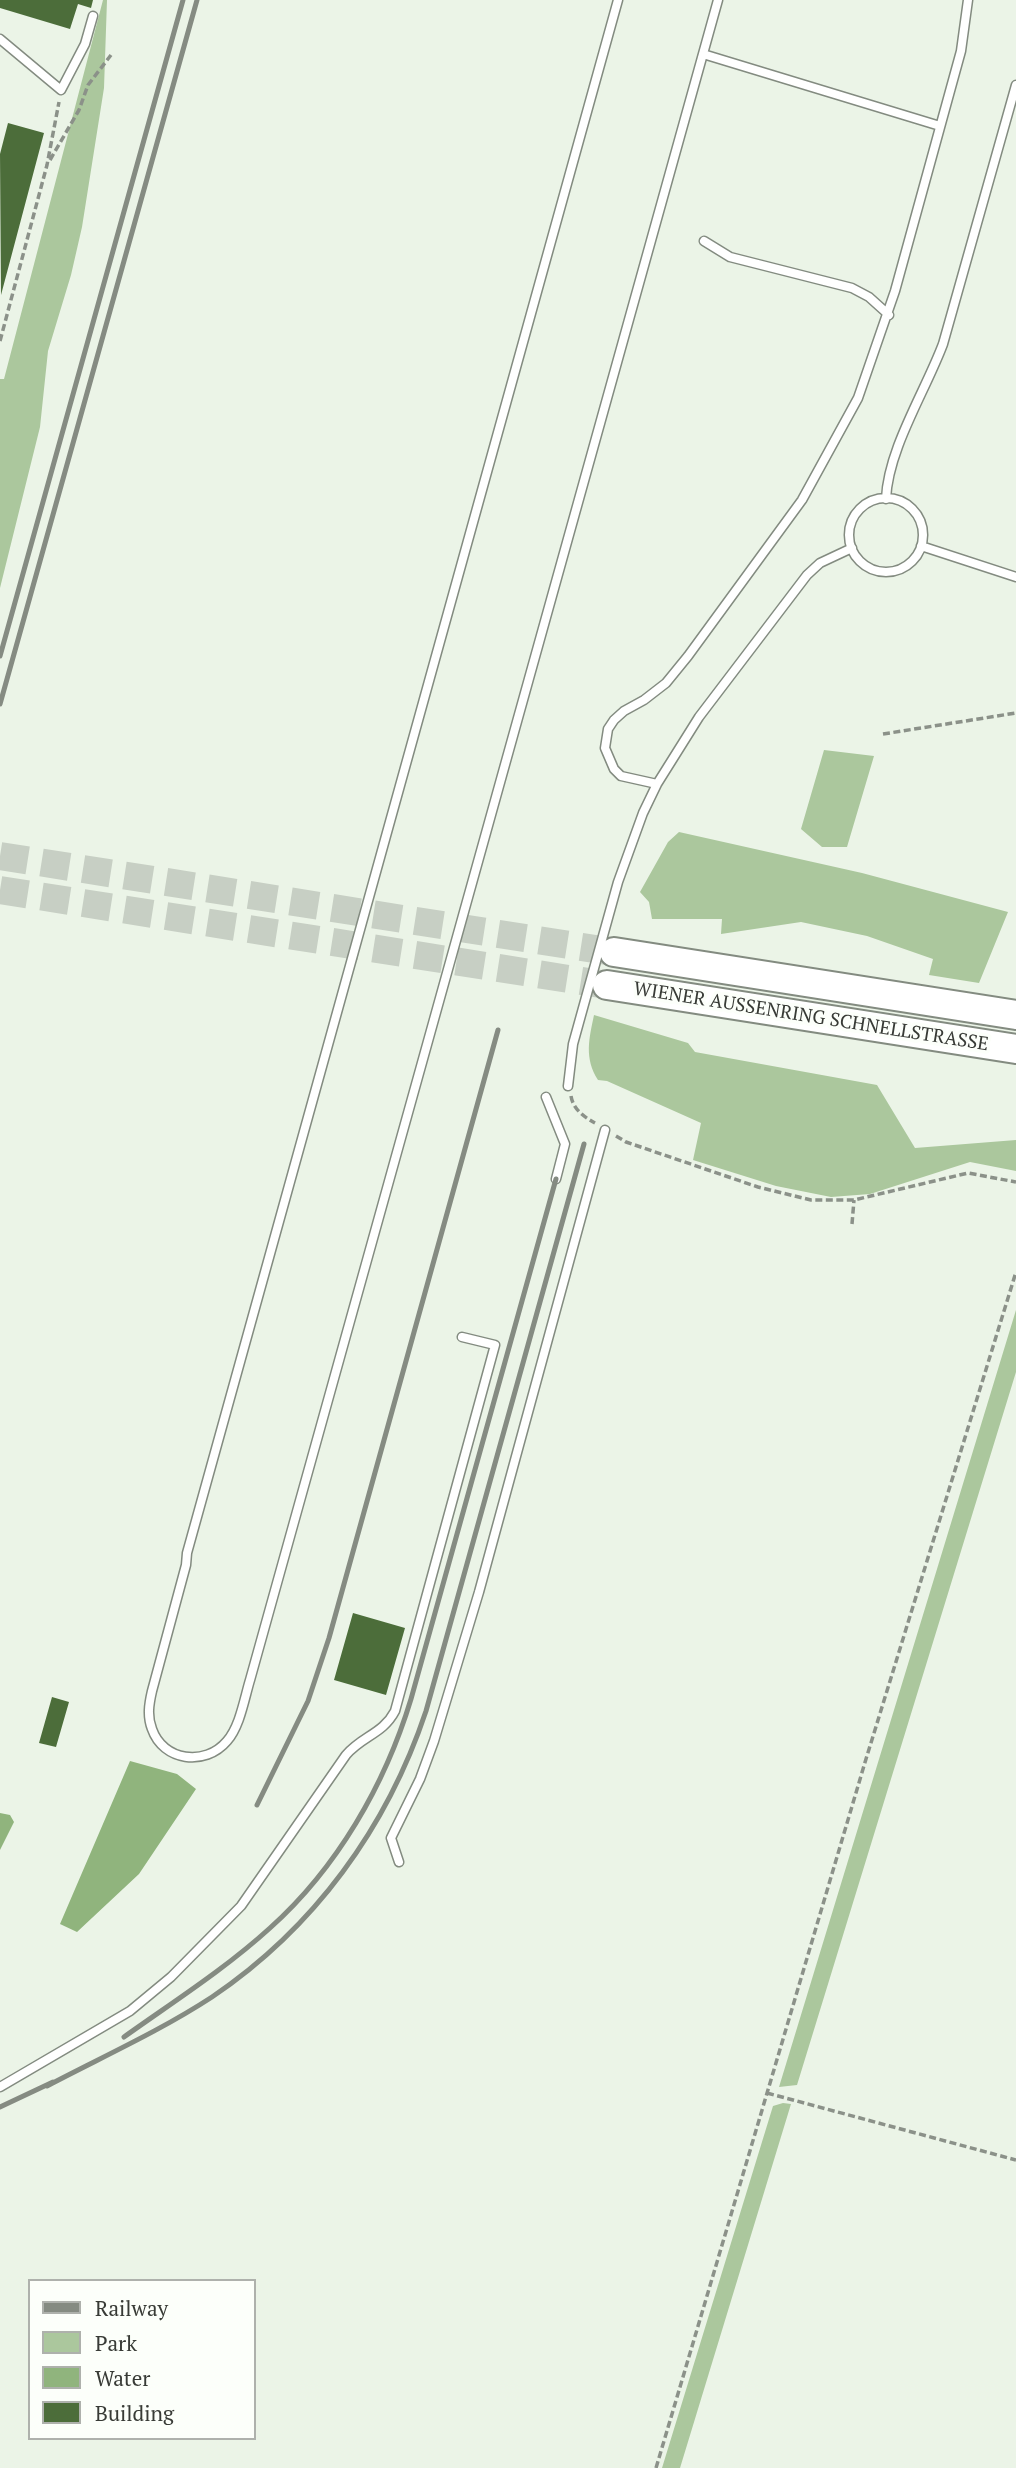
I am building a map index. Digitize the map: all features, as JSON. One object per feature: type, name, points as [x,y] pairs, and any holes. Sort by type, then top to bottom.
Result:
[{"type":"highway","name":"WIENER AUSSENRING SCHNELLSTRASSE","points":[[614,952],[1016,1015]]},
{"type":"highway","name":"WIENER AUSSENRING SCHNELLSTRASSE","points":[[607,985],[1016,1049]]},
{"type":"lane","points":[[618,0],[191,1539],[152,1691],[148,1711],[152,1728],[158,1741],[168,1751],[179,1756],[192,1758],[212,1753],[227,1741],[238,1721],[718,0]]},
{"type":"lane","points":[[657,784],[621,776],[614,769],[605,748],[608,729],[624,711],[644,701],[666,683],[802,500],[858,398],[889,315],[961,51],[968,0]]},
{"type":"lane","points":[[0,39],[61,90],[85,44],[93,16]]},
{"type":"lane","points":[[703,54],[940,126]]},
{"type":"lane","points":[[886,499],[887,478],[892,463],[931,377],[954,310],[1016,85]]},
{"type":"lane","points":[[704,241],[730,257],[852,288],[870,297],[889,315]]},
{"type":"lane","points":[[886,499],[903,503],[920,519],[923,531],[921,546],[910,564],[899,570],[874,570],[863,565],[855,555],[849,531],[860,509],[869,502],[886,499]]},
{"type":"lane","points":[[921,546],[1016,577]]},
{"type":"lane","points":[[568,1086],[573,1044],[618,882],[639,823],[657,784],[699,717],[807,575],[820,563],[852,548]]},
{"type":"lane","points":[[546,1097],[565,1144],[556,1179]]},
{"type":"lane","points":[[399,1861],[391,1838],[420,1779],[438,1728],[483,1578],[605,1130]]},
{"type":"lane","points":[[0,2087],[130,2011],[171,1977],[241,1906],[352,1747],[390,1721],[395,1711],[495,1346],[462,1337]]},
{"type":"path","points":[[47,165],[79,110],[88,85],[111,55]]},
{"type":"path","points":[[0,341],[47,165],[61,90]]},
{"type":"path","points":[[884,734],[1016,713]]},
{"type":"path","points":[[568,1086],[572,1102],[582,1116],[626,1142],[758,1187],[811,1200],[854,1200],[968,1173],[1016,1182]]},
{"type":"path","points":[[852,1224],[854,1200]]},
{"type":"path","points":[[656,2468],[866,1759],[1016,1272]]},
{"type":"path","points":[[767,2093],[1016,2160]]},
{"type":"green space","points":[[103,0],[107,0],[104,88],[82,227],[48,351],[40,427],[0,588],[0,379],[4,379]]},
{"type":"green space","points":[[824,750],[874,756],[847,847],[822,847],[801,829]]},
{"type":"green space","points":[[679,832],[862,873],[1008,912],[979,983],[929,975],[933,959],[867,936],[801,922],[721,934],[722,919],[652,919],[649,902],[640,892],[668,842]]},
{"type":"green space","points":[[594,1015],[688,1043],[695,1052],[877,1085],[915,1148],[1016,1140],[1016,1171],[970,1162],[870,1194],[831,1197],[776,1186],[693,1160],[701,1123],[607,1081],[598,1080],[589,1056]]},
{"type":"green space","points":[[1016,1310],[1016,1372],[797,2085],[779,2087]]},
{"type":"green space","points":[[791,2104],[680,2468],[662,2468],[773,2106]]},
{"type":"water","points":[[130,1761],[177,1774],[196,1789],[139,1874],[77,1932],[60,1924]]},
{"type":"water","points":[[0,1813],[10,1815],[14,1822],[0,1850]]},
{"type":"building","points":[[0,0],[93,0],[91,8],[78,4],[70,29],[0,8]]},
{"type":"building","points":[[8,123],[44,133],[1,295],[0,154]]},
{"type":"building","points":[[353,1613],[405,1628],[386,1695],[334,1680]]},
{"type":"building","points":[[52,1697],[69,1702],[56,1747],[39,1743]]},
{"type":"tunnel","points":[[0,856],[614,952]]},
{"type":"tunnel","points":[[0,890],[607,985]]},
{"type":"railway","points":[[0,656],[183,0]]},
{"type":"railway","points":[[0,704],[197,0]]},
{"type":"railway","points":[[257,1805],[308,1701],[329,1638],[498,1030]]},
{"type":"railway","points":[[47,2086],[172,2021],[249,1970],[283,1940],[314,1907],[343,1872],[368,1835],[410,1754],[426,1711],[584,1144]]},
{"type":"railway","points":[[124,2037],[199,1985],[270,1928],[317,1879],[356,1823],[373,1793],[411,1699],[556,1179]]},
{"type":"railway","points":[[0,2107],[53,2082]]}]
